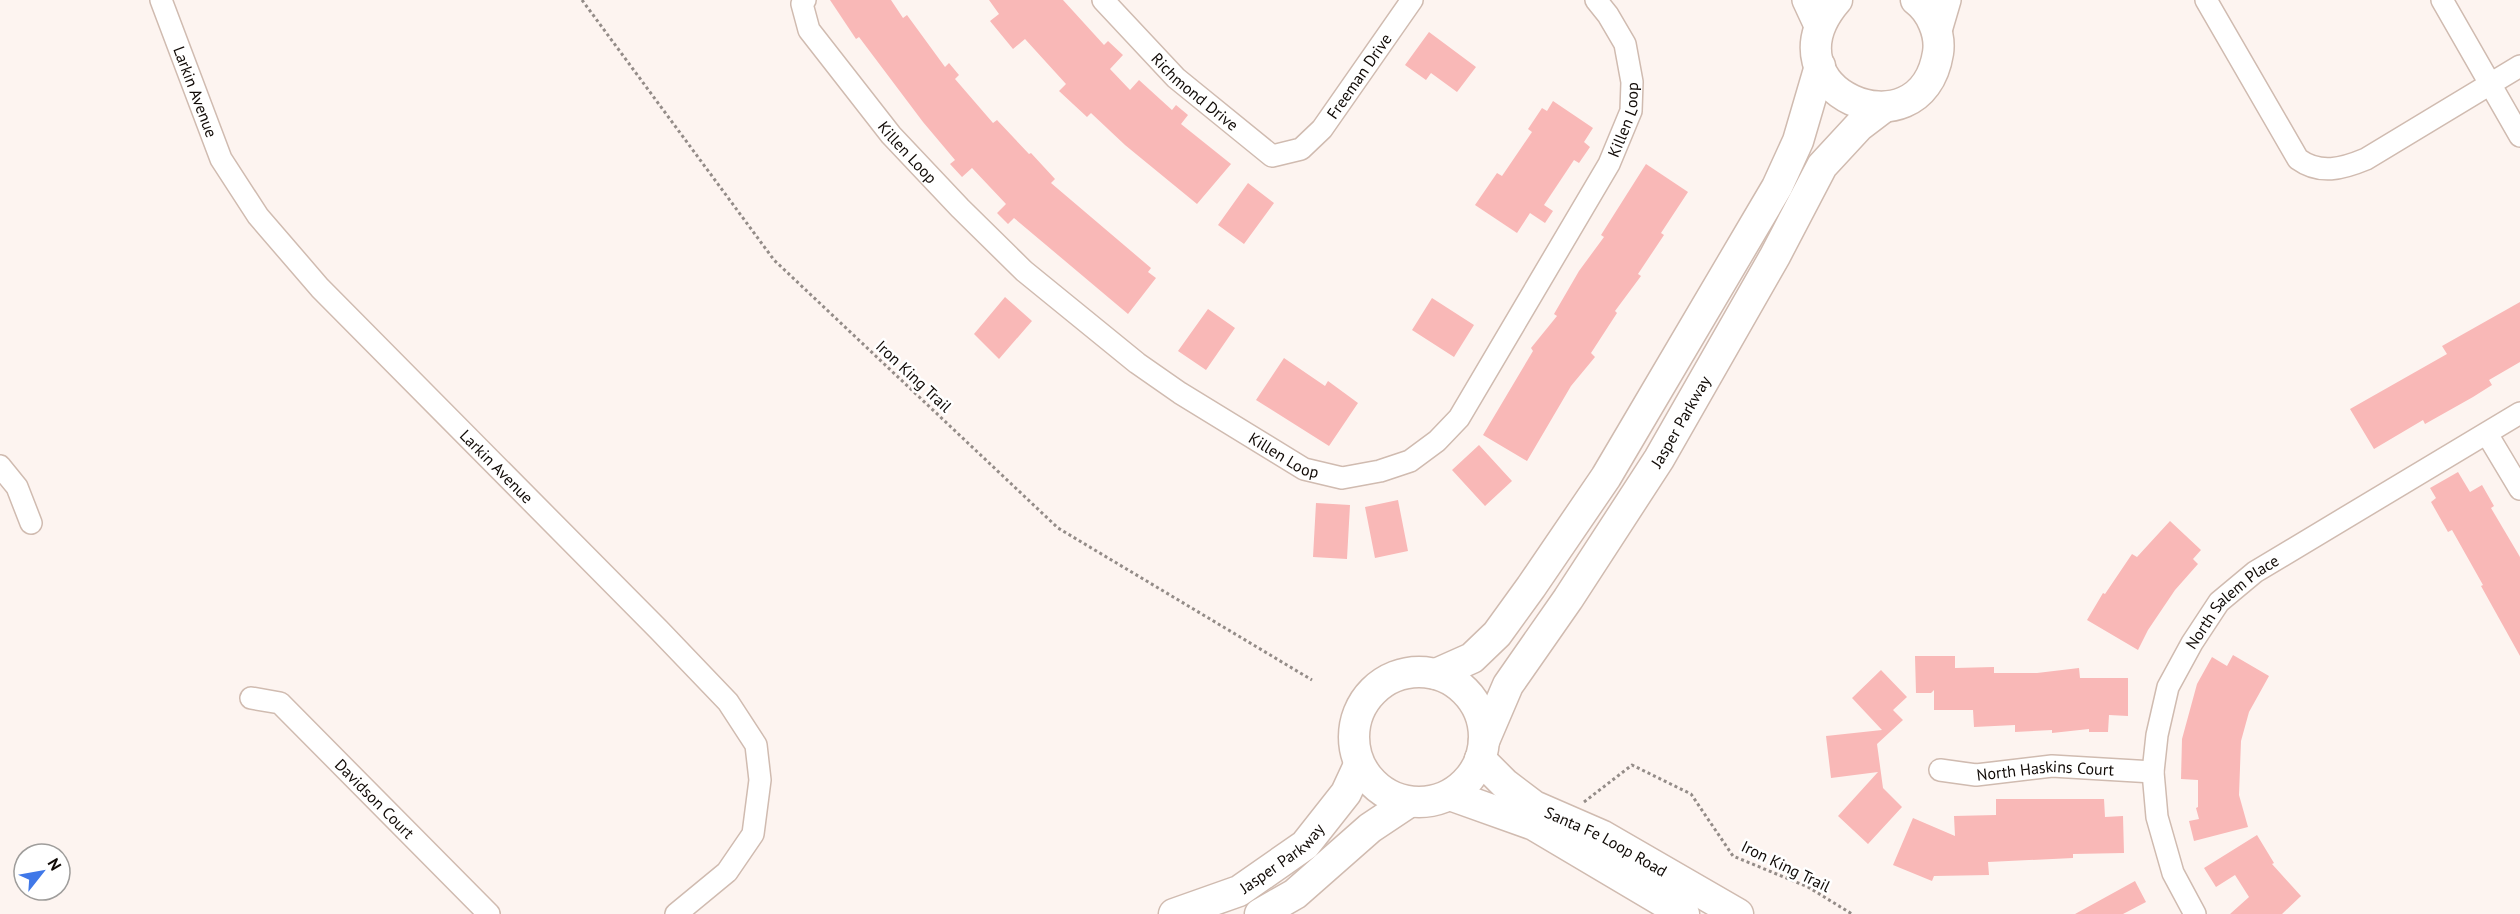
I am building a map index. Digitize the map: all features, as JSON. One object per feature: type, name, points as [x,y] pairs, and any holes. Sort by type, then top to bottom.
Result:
[{"type":"main road","points":[[1837,0],[1827,12],[1819,28],[1817,53],[1820,66],[1829,84],[1845,98],[1863,106],[1884,107],[1900,103],[1915,94],[1927,82],[1937,59],[1937,34],[1931,17],[1916,0]]},
{"type":"main road","name":"Jasper Parkway","points":[[1436,674],[1472,658],[1497,634],[1606,477],[1777,187],[1798,141],[1820,66]]},
{"type":"main road","name":"Jasper Parkway","points":[[1482,750],[1508,685],[1568,599],[1659,459],[1775,256],[1822,166],[1860,126],[1884,107]]},
{"type":"main road","points":[[1414,672],[1436,674],[1456,683],[1472,699],[1481,719],[1482,750],[1473,774],[1463,786],[1450,795],[1430,802],[1408,802],[1388,796],[1371,783],[1359,765],[1353,745],[1354,724],[1362,704],[1375,688],[1393,677],[1414,672]]},
{"type":"main road","name":"Santa Fe Loop Road","points":[[1482,750],[1505,784],[1534,806],[1603,836],[1738,914]]},
{"type":"main road","name":"Jasper Parkway","points":[[1174,914],[1239,891],[1305,845],[1346,793],[1359,765]]},
{"type":"main road","name":"Santa Fe Loop Road","points":[[1450,795],[1534,825],[1684,914]]},
{"type":"main road","name":"Jasper Parkway","points":[[1260,914],[1295,894],[1370,828],[1408,802]]},
{"type":"street","name":"Larkin Avenue","points":[[161,0],[220,159],[258,216],[320,288],[728,702],[756,745],[760,780],[753,834],[727,873],[676,914]]},
{"type":"street","name":"Richmond Drive","points":[[1103,0],[1176,78],[1272,156],[1301,149]]},
{"type":"street","name":"Freeman Drive","points":[[1301,149],[1322,129],[1412,0]]},
{"type":"street","name":"Killen Loop","points":[[804,2],[808,30],[891,135],[1024,272],[1137,363],[1180,393],[1304,469],[1342,478],[1380,471],[1410,461],[1437,441],[1459,418],[1609,164],[1631,111],[1632,82],[1625,44],[1596,0]]},
{"type":"street","points":[[1806,0],[1819,28]]},
{"type":"street","points":[[1937,34],[1947,0]]},
{"type":"street","points":[[2206,0],[2298,159],[2308,166],[2331,170],[2366,159],[2520,66]]},
{"type":"street","points":[[2442,0],[2520,136]]},
{"type":"street","name":"North Salem Place","points":[[2195,914],[2170,863],[2157,817],[2153,772],[2157,735],[2168,687],[2192,643],[2219,602],[2255,573],[2520,413]]},
{"type":"street","points":[[2487,434],[2520,489]]},
{"type":"street","points":[[0,466],[17,487],[32,523]]},
{"type":"street","name":"Davidson Court","points":[[251,698],[280,703],[489,914]]},
{"type":"street","name":"North Haskins Court","points":[[1940,770],[1976,776],[2052,766],[2153,772]]},
{"type":"path","name":"Iron King Trail","points":[[582,0],[774,260],[1058,528],[1312,680]]},
{"type":"path","name":"Iron King Trail","points":[[1575,804],[1587,802],[1632,765],[1691,794],[1733,856],[1808,887],[1852,914]]},
{"type":"building","points":[[830,0],[891,0],[903,18],[907,15],[945,67],[949,63],[959,75],[955,79],[993,123],[997,120],[1055,179],[1051,183],[1151,268],[1148,272],[1156,278],[1128,314],[1014,218],[1008,224],[997,213],[1006,204],[972,168],[962,177],[950,164],[955,160],[923,122],[859,37],[856,39]]},
{"type":"building","points":[[989,0],[1063,0],[1104,45],[1108,41],[1123,55],[1110,69],[1130,90],[1139,80],[1172,110],[1176,105],[1188,115],[1181,124],[1231,164],[1197,204],[1125,145],[1091,113],[1087,117],[1059,91],[1066,84],[1025,39],[1013,49],[990,21],[999,14]]},
{"type":"building","points":[[1429,32],[1476,67],[1457,92],[1431,73],[1426,80],[1405,65]]},
{"type":"building","points":[[1553,101],[1593,128],[1584,142],[1590,147],[1579,163],[1574,160],[1544,205],[1553,211],[1545,223],[1530,213],[1517,233],[1475,205],[1497,173],[1502,176],[1532,132],[1528,129],[1542,108],[1547,111]]},
{"type":"building","points":[[1646,164],[1688,192],[1661,233],[1664,235],[1638,274],[1641,276],[1615,311],[1617,313],[1591,353],[1595,357],[1571,386],[1527,461],[1483,435],[1533,351],[1531,348],[1557,316],[1554,314],[1579,271],[1604,237],[1601,235]]},
{"type":"building","points":[[1248,183],[1274,203],[1244,244],[1218,225]]},
{"type":"building","points":[[1005,297],[1032,321],[999,359],[974,334]]},
{"type":"building","points":[[1432,298],[1474,325],[1454,357],[1412,330]]},
{"type":"building","points":[[2520,302],[2520,362],[2489,380],[2492,385],[2473,397],[2425,424],[2423,420],[2374,449],[2350,409],[2447,354],[2442,346]]},
{"type":"building","points":[[1208,309],[1235,328],[1206,370],[1178,351]]},
{"type":"building","points":[[1284,358],[1325,386],[1328,381],[1358,403],[1329,446],[1256,400]]},
{"type":"building","points":[[1479,445],[1512,481],[1485,506],[1452,470]]},
{"type":"building","points":[[2458,472],[2470,492],[2482,485],[2494,506],[2491,508],[2520,557],[2520,656],[2452,530],[2448,532],[2431,502],[2436,498],[2430,488]]},
{"type":"building","points":[[1398,500],[1408,551],[1375,558],[1365,507]]},
{"type":"building","points":[[1316,503],[1350,505],[1347,559],[1313,557]]},
{"type":"building","points":[[2170,521],[2201,550],[2193,559],[2198,564],[2175,590],[2148,630],[2138,650],[2087,620],[2103,593],[2105,594],[2132,554],[2137,557]]},
{"type":"building","points":[[2233,655],[2269,676],[2249,712],[2241,741],[2239,795],[2248,827],[2194,841],[2189,821],[2199,819],[2196,808],[2198,807],[2198,780],[2181,779],[2182,739],[2197,684],[2212,657],[2227,666]]},
{"type":"building","points":[[1915,656],[1955,656],[1955,668],[1994,667],[1994,673],[2037,673],[2079,668],[2080,678],[2128,678],[2128,716],[2109,715],[2108,732],[2089,732],[2089,729],[2052,733],[2052,730],[2015,732],[2015,725],[1974,727],[1973,710],[1934,710],[1934,690],[1931,693],[1916,693]]},
{"type":"building","points":[[1881,670],[1907,697],[1893,710],[1903,720],[1877,744],[1883,788],[1902,807],[1868,844],[1838,816],[1878,772],[1831,778],[1826,736],[1882,730],[1852,698]]},
{"type":"building","points":[[1996,799],[2104,799],[2105,817],[2123,816],[2124,853],[2073,854],[2073,858],[1988,862],[1989,875],[1934,876],[1932,881],[1893,865],[1913,818],[1955,836],[1954,816],[1996,815]]},
{"type":"building","points":[[2257,835],[2274,863],[2272,864],[2301,896],[2282,914],[2230,914],[2249,897],[2235,875],[2216,887],[2204,868]]},
{"type":"building","points":[[2135,881],[2146,902],[2123,914],[2075,914]]}]
